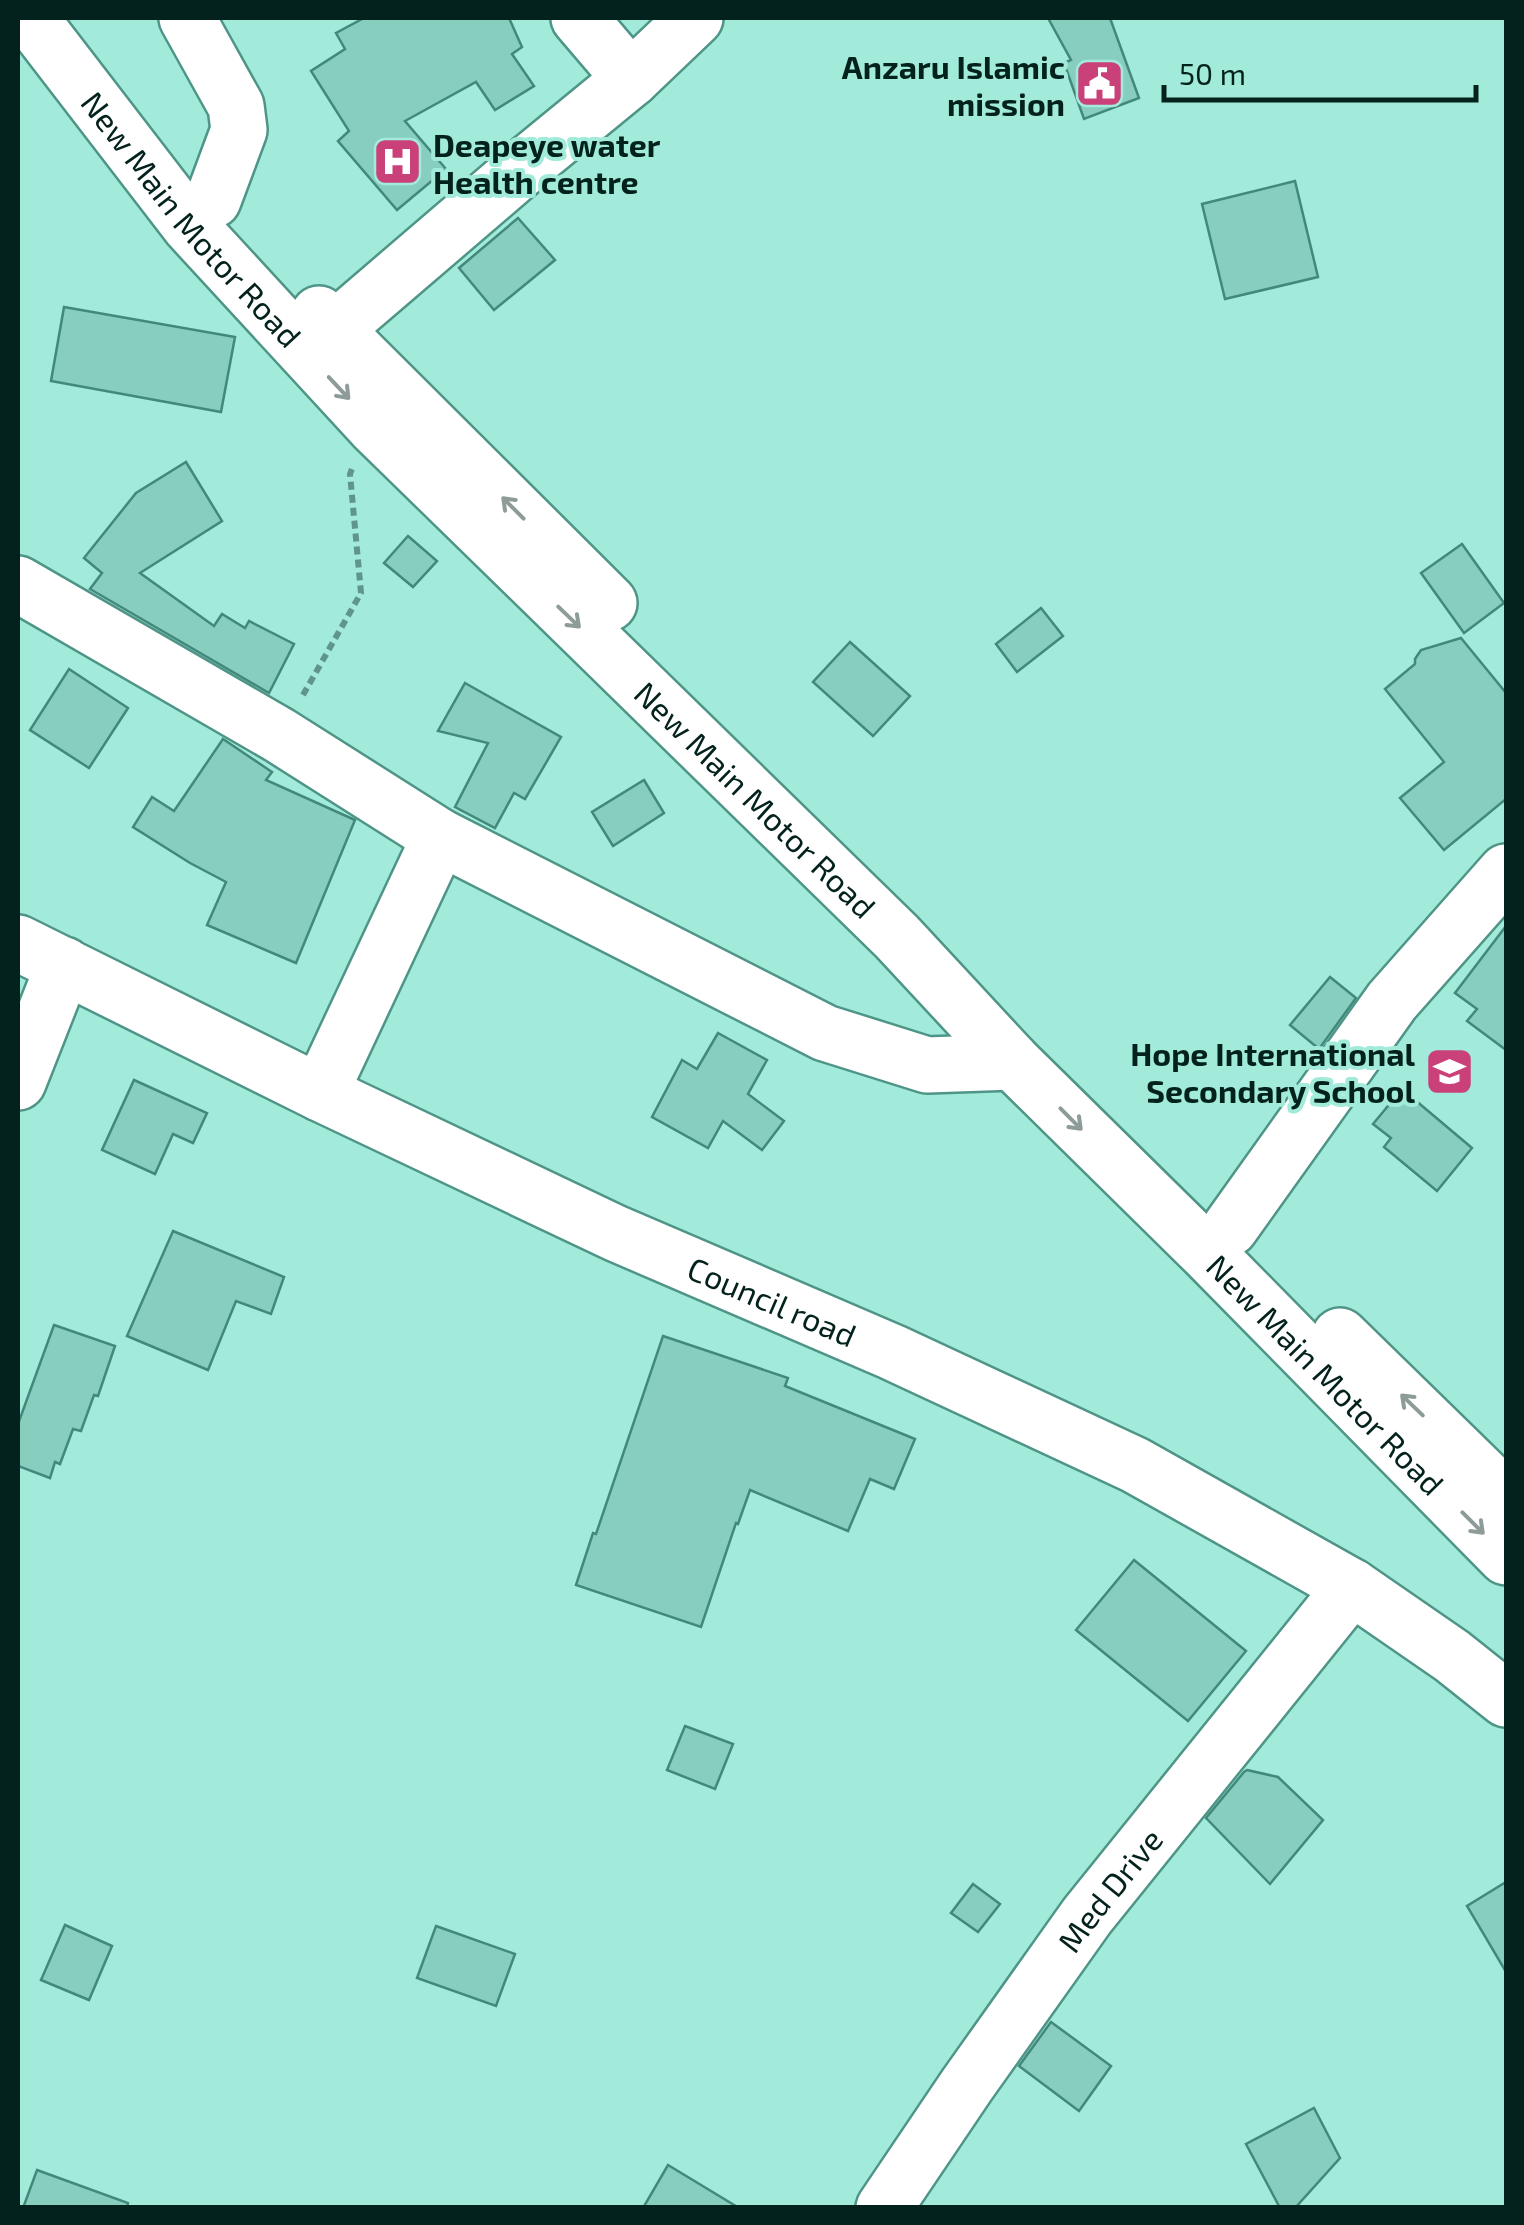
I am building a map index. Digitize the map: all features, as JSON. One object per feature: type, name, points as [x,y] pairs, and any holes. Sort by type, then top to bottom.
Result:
[{"type":"main road","name":"New Main Motor Road","points":[[30,18],[190,226],[374,426],[897,937],[1014,1062],[1506,1557]]},
{"type":"main road","name":"New Main Motor Road","points":[[78,18],[213,200],[334,330],[921,913],[1230,1228],[1506,1498]]},
{"type":"main road","points":[[187,18],[236,106],[238,118],[239,130],[213,200]]},
{"type":"main road","points":[[579,18],[631,79]]},
{"type":"main road","points":[[334,330],[631,79],[695,18]]},
{"type":"main road","points":[[18,584],[279,735],[440,838],[825,1033],[927,1065],[1014,1062]]},
{"type":"main road","points":[[320,1093],[440,838]]},
{"type":"main road","points":[[1230,1228],[1392,1002],[1506,872]]},
{"type":"main road","points":[[18,1082],[41,954]]},
{"type":"main road","name":"Council road","points":[[41,954],[320,1093],[615,1233],[892,1352],[1136,1465],[1352,1587],[1452,1656],[1506,1699]]},
{"type":"main road","name":"Med Drive","points":[[884,2208],[1087,1916],[1352,1587]]},
{"type":"path","points":[[279,735],[362,594],[350,474],[374,426]]},
{"type":"building","points":[[364,18],[509,18],[522,47],[512,54],[534,86],[495,110],[476,82],[405,121],[446,169],[397,210],[338,141],[349,131],[311,71],[345,49],[336,33]]},
{"type":"building","points":[[1048,18],[1110,18],[1139,98],[1084,119],[1064,63],[1071,60]]},
{"type":"building","points":[[1295,181],[1318,277],[1225,299],[1202,204]]},
{"type":"building","points":[[518,218],[555,260],[494,310],[459,268]]},
{"type":"building","points":[[64,307],[235,337],[221,412],[51,381]]},
{"type":"building","points":[[186,462],[222,521],[140,573],[214,626],[222,614],[245,628],[249,621],[294,644],[269,693],[90,589],[102,573],[84,558],[136,493]]},
{"type":"building","points":[[408,536],[437,561],[413,587],[384,563]]},
{"type":"building","points":[[1462,544],[1504,603],[1464,633],[1421,573]]},
{"type":"building","points":[[1041,608],[1063,636],[1017,672],[996,644]]},
{"type":"building","points":[[1461,638],[1506,693],[1506,799],[1444,850],[1400,798],[1444,762],[1385,689],[1415,664],[1421,650]]},
{"type":"building","points":[[850,642],[910,696],[873,736],[813,682]]},
{"type":"building","points":[[69,669],[128,708],[89,768],[30,730]]},
{"type":"building","points":[[465,683],[561,737],[525,799],[514,793],[495,828],[455,807],[488,743],[438,731]]},
{"type":"building","points":[[223,739],[272,772],[266,780],[355,820],[296,963],[207,925],[226,882],[133,827],[152,797],[174,811]]},
{"type":"building","points":[[644,780],[664,813],[613,846],[592,812]]},
{"type":"building","points":[[1506,926],[1506,1050],[1467,1021],[1477,1009],[1455,993]]},
{"type":"building","points":[[1330,977],[1356,998],[1319,1049],[1290,1025]]},
{"type":"building","points":[[718,1033],[767,1060],[748,1094],[784,1121],[762,1150],[723,1121],[708,1148],[652,1117],[682,1060],[697,1069]]},
{"type":"building","points":[[134,1080],[207,1113],[193,1143],[173,1134],[155,1174],[102,1150]]},
{"type":"building","points":[[1402,1089],[1472,1148],[1437,1191],[1384,1147],[1391,1138],[1373,1124]]},
{"type":"building","points":[[173,1231],[284,1277],[271,1314],[236,1301],[208,1370],[127,1336]]},
{"type":"building","points":[[54,1325],[115,1346],[81,1431],[73,1429],[60,1464],[55,1462],[50,1478],[18,1466],[18,1424]]},
{"type":"building","points":[[663,1336],[788,1378],[785,1386],[915,1439],[894,1489],[870,1479],[848,1531],[750,1490],[701,1627],[576,1585]]},
{"type":"building","points":[[1134,1560],[1246,1651],[1188,1721],[1076,1630]]},
{"type":"building","points":[[685,1726],[733,1744],[715,1789],[667,1770]]},
{"type":"building","points":[[1247,1770],[1278,1777],[1323,1820],[1270,1884],[1206,1818]]},
{"type":"building","points":[[1506,1882],[1506,1972],[1467,1906]]},
{"type":"building","points":[[973,1884],[1000,1904],[978,1932],[951,1913]]},
{"type":"building","points":[[65,1925],[112,1946],[89,2000],[41,1980]]},
{"type":"building","points":[[436,1926],[515,1954],[496,2006],[417,1978]]},
{"type":"building","points":[[1051,2022],[1111,2066],[1079,2111],[1019,2066]]},
{"type":"building","points":[[1314,2108],[1340,2158],[1295,2208],[1280,2208],[1246,2144]]},
{"type":"building","points":[[668,2165],[739,2208],[643,2208]]},
{"type":"building","points":[[37,2170],[128,2203],[127,2208],[23,2208]]},
{"type":"place","name":"Anzaru Islamic mission","points":[[1100,84]]},
{"type":"place","name":"Deapeye water Health centre","points":[[398,162]]},
{"type":"place","name":"Hope International Secondary School","points":[[1450,1071]]}]
